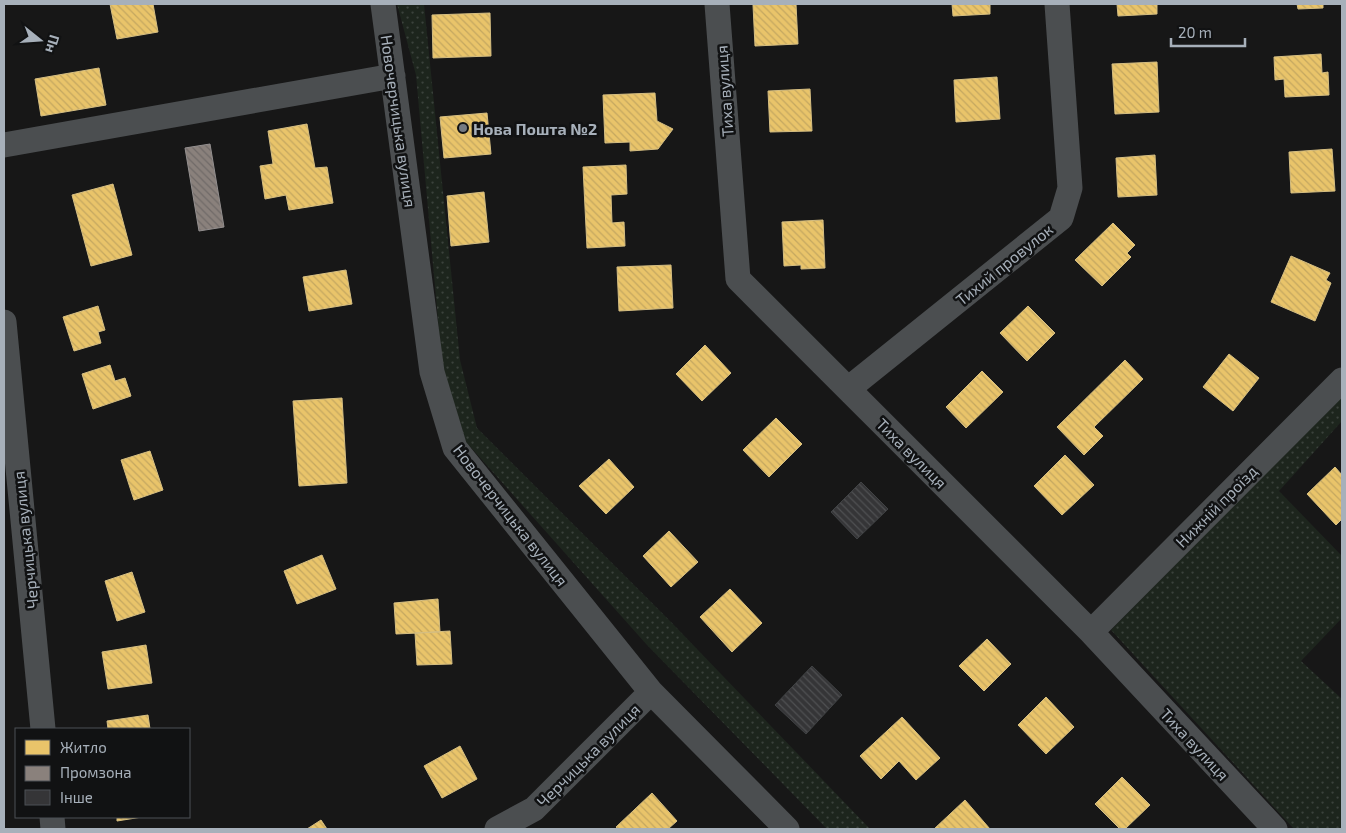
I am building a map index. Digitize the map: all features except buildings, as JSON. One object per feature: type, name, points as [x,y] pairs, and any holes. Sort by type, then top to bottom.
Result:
[{"type":"street","name":"Новочерчицька вулиця","points":[[383,4],[432,372],[455,448],[652,692],[787,829]]},
{"type":"street","name":"Тиха вулиця","points":[[717,4],[738,279],[1091,632],[1275,829]]},
{"type":"street","name":"Тихий провулок","points":[[848,389],[1061,218],[1070,188],[1057,4]]},
{"type":"street","points":[[4,145],[392,76]]},
{"type":"street","name":"Черчицька вулиця","points":[[4,322],[43,728]]},
{"type":"street","name":"Нижній проїзд","points":[[1091,632],[1342,380]]},
{"type":"street","name":"Черчицька вулиця","points":[[497,829],[534,809],[652,692]]},
{"type":"shaded area","points":[[397,4],[424,4],[460,360],[477,428],[672,623],[870,829],[827,829],[647,645],[466,442],[442,365],[416,75]]},
{"type":"shaded area","points":[[1342,396],[1342,421],[1279,491],[1342,556],[1342,618],[1301,661],[1342,699],[1342,829],[1294,829],[1111,630]]},
{"type":"place","name":"Нова Пошта №2","points":[[463,128]]}]
